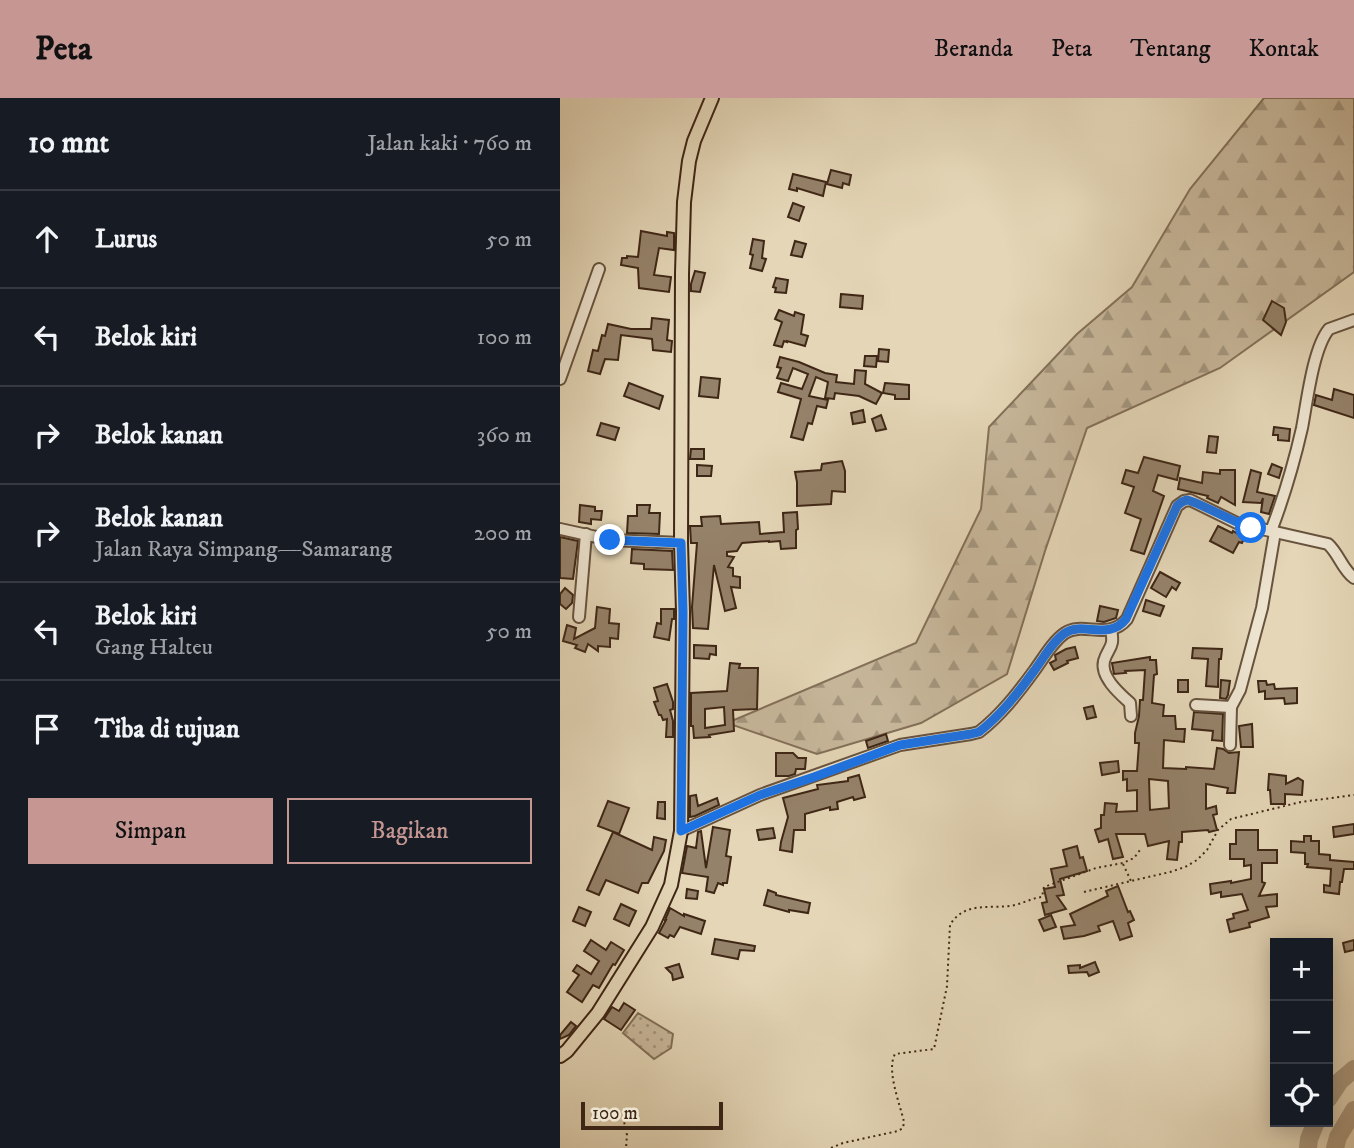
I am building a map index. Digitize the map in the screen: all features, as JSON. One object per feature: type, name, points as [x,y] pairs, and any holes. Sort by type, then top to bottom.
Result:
[{"type":"main road","points":[[560,1056],[598,1013],[652,927],[671,885],[681,831],[684,202],[694,141],[712,98]]},
{"type":"street","points":[[560,379],[599,269]]},
{"type":"street","points":[[1230,745],[1231,707],[1240,690],[1262,608],[1273,532],[1289,480],[1320,346],[1329,329],[1354,320]]},
{"type":"street","points":[[681,831],[760,795],[900,745],[979,732],[1014,697],[1063,634],[1073,630],[1111,630],[1126,619],[1177,506],[1182,502],[1190,500],[1241,525],[1328,544],[1354,578]]},
{"type":"street","points":[[560,529],[617,541],[681,543]]},
{"type":"street","points":[[579,617],[586,534]]},
{"type":"street","points":[[1111,630],[1112,645],[1103,663],[1104,670],[1117,692],[1129,703],[1130,716]]},
{"type":"street","points":[[1196,705],[1231,707]]},
{"type":"path","points":[[1084,892],[1185,867],[1207,850],[1218,830],[1231,819],[1301,802],[1354,795]]},
{"type":"path","points":[[831,1148],[903,1128],[904,1122],[891,1066],[892,1057],[895,1054],[934,1049],[947,986],[950,925],[954,919],[977,907],[1015,905],[1042,897],[1044,887],[1096,868],[1123,863],[1134,858],[1140,850]]},
{"type":"path","points":[[1123,863],[1131,881]]},
{"type":"path","points":[[623,1117],[626,1148]]},
{"type":"green space","points":[[1264,98],[1354,98],[1354,272],[1220,368],[1087,428],[1007,674],[921,723],[817,754],[727,723],[916,643],[981,509],[989,427],[1077,334],[1132,287],[1190,189]]},
{"type":"green space","points":[[638,1013],[673,1034],[671,1048],[654,1059],[623,1033]]},
{"type":"building","points":[[831,170],[851,175],[849,185],[843,183],[842,188],[827,184]]},
{"type":"building","points":[[793,174],[826,182],[823,196],[797,188],[797,191],[789,189]]},
{"type":"building","points":[[793,203],[804,207],[799,221],[788,217]]},
{"type":"building","points":[[641,231],[667,236],[667,232],[674,233],[674,250],[659,248],[654,275],[671,277],[669,292],[639,288],[638,268],[621,265],[622,258],[638,257]]},
{"type":"building","points":[[753,239],[764,241],[762,258],[766,259],[762,271],[750,268]]},
{"type":"building","points":[[795,241],[806,244],[802,257],[791,255]]},
{"type":"building","points":[[695,271],[705,273],[700,292],[691,291]]},
{"type":"building","points":[[776,278],[788,280],[786,293],[775,292],[776,288],[773,287]]},
{"type":"building","points":[[841,294],[863,296],[862,309],[840,307]]},
{"type":"building","points":[[1272,301],[1284,308],[1286,322],[1281,335],[1263,320]]},
{"type":"building","points":[[779,310],[794,316],[795,312],[804,315],[801,334],[808,336],[805,346],[787,341],[784,341],[782,347],[774,345],[782,322],[775,319]]},
{"type":"building","points":[[652,318],[669,320],[667,340],[672,341],[671,352],[653,350],[652,339],[621,335],[618,360],[605,359],[600,374],[588,371],[593,350],[598,351],[608,324],[631,329],[651,329]]},
{"type":"building","points":[[879,349],[889,350],[888,362],[878,361]]},
{"type":"building","points":[[865,356],[877,356],[876,367],[864,366]]},
{"type":"building","points":[[780,357],[837,375],[836,382],[854,384],[855,370],[866,371],[865,384],[882,393],[876,404],[859,396],[835,393],[834,399],[825,398],[828,382],[816,377],[809,396],[828,400],[826,408],[817,406],[812,424],[808,423],[803,440],[791,437],[801,399],[778,392],[781,383],[802,389],[808,374],[793,368],[788,381],[777,378],[781,368],[777,367]]},
{"type":"building","points":[[701,377],[720,379],[718,398],[699,396]]},
{"type":"building","points":[[629,383],[663,396],[659,409],[624,396]]},
{"type":"building","points":[[885,383],[909,385],[909,399],[895,399],[895,395],[883,393]]},
{"type":"building","points":[[1334,389],[1354,395],[1354,418],[1314,405],[1316,395],[1332,400]]},
{"type":"building","points":[[863,410],[865,422],[853,424],[851,413]]},
{"type":"building","points":[[881,415],[886,429],[876,431],[872,419]]},
{"type":"building","points":[[601,423],[619,428],[615,440],[597,435]]},
{"type":"building","points":[[1274,427],[1290,429],[1289,441],[1278,440],[1278,435],[1273,435]]},
{"type":"building","points":[[1209,436],[1218,437],[1216,453],[1207,452]]},
{"type":"building","points":[[691,449],[704,449],[704,459],[690,459]]},
{"type":"building","points":[[1144,457],[1180,466],[1177,480],[1158,475],[1153,491],[1164,496],[1144,554],[1131,550],[1141,519],[1125,513],[1134,487],[1122,483],[1126,470],[1138,473]]},
{"type":"building","points":[[842,461],[845,492],[832,491],[831,504],[797,506],[795,472],[821,470],[822,464]]},
{"type":"building","points":[[1272,464],[1282,468],[1279,478],[1268,474]]},
{"type":"building","points":[[697,465],[712,466],[711,476],[697,476]]},
{"type":"building","points":[[1220,470],[1235,470],[1235,505],[1221,497],[1218,503],[1207,498],[1208,496],[1178,489],[1180,478],[1202,483],[1203,472],[1220,474]]},
{"type":"building","points":[[1251,470],[1261,473],[1257,492],[1275,496],[1269,514],[1261,512],[1263,498],[1261,503],[1243,502]]},
{"type":"building","points":[[580,505],[602,511],[601,520],[591,519],[591,524],[579,522]]},
{"type":"building","points":[[637,505],[650,505],[649,513],[660,513],[659,534],[627,533],[628,516],[637,516]]},
{"type":"building","points":[[797,512],[796,548],[781,549],[780,541],[769,541],[742,543],[737,551],[727,552],[727,556],[734,557],[728,567],[733,568],[733,576],[740,577],[740,588],[731,587],[736,608],[725,611],[714,565],[708,629],[693,628],[697,543],[691,543],[690,526],[702,526],[701,517],[720,516],[721,524],[759,522],[760,534],[784,532],[783,513]]},
{"type":"building","points":[[1218,526],[1232,533],[1246,534],[1233,553],[1210,541]]},
{"type":"building","points":[[560,537],[578,541],[573,579],[560,578]]},
{"type":"building","points":[[632,549],[672,551],[673,570],[644,569],[644,564],[631,563]]},
{"type":"building","points":[[1160,572],[1180,583],[1176,590],[1172,587],[1166,597],[1151,588]]},
{"type":"building","points":[[565,588],[573,595],[572,603],[566,609],[560,604],[560,594]]},
{"type":"building","points":[[1146,600],[1164,606],[1160,616],[1143,611]]},
{"type":"building","points":[[1100,606],[1118,610],[1116,618],[1097,621]]},
{"type":"building","points":[[597,607],[610,609],[609,623],[619,624],[618,639],[610,638],[610,647],[598,646],[598,651],[588,644],[585,652],[575,648],[577,645],[563,641],[567,625],[576,628],[574,639],[595,628]]},
{"type":"building","points":[[661,609],[674,609],[669,640],[654,637],[657,623],[661,624]]},
{"type":"building","points":[[694,645],[716,646],[716,655],[710,654],[709,659],[694,658]]},
{"type":"building","points":[[1075,647],[1078,658],[1067,661],[1068,663],[1054,670],[1050,663],[1056,660],[1055,655]]},
{"type":"building","points":[[1193,648],[1222,649],[1218,687],[1206,686],[1208,659],[1192,658]]},
{"type":"building","points":[[1150,657],[1150,660],[1156,660],[1157,674],[1154,675],[1152,703],[1164,705],[1163,716],[1175,716],[1176,729],[1185,729],[1184,742],[1164,740],[1163,768],[1214,769],[1217,748],[1229,753],[1239,752],[1235,793],[1227,793],[1228,788],[1206,784],[1206,809],[1216,806],[1217,814],[1213,815],[1217,830],[1182,832],[1177,860],[1167,859],[1169,841],[1148,846],[1145,834],[1116,834],[1123,857],[1113,859],[1108,839],[1099,842],[1095,830],[1101,828],[1105,803],[1117,804],[1116,812],[1137,811],[1137,790],[1127,791],[1127,779],[1123,780],[1123,771],[1137,771],[1139,743],[1135,743],[1135,733],[1140,700],[1143,700],[1145,670],[1114,674],[1112,663]],"holes":[[[1149,779],[1168,781],[1169,808],[1150,810]]]},
{"type":"building","points":[[730,663],[740,664],[739,668],[758,668],[757,709],[733,710],[734,731],[694,738],[691,726],[691,693],[727,691]],"holes":[[[724,707],[725,725],[705,728],[705,709]]]},
{"type":"building","points":[[1178,680],[1188,680],[1188,692],[1178,692]]},
{"type":"building","points":[[1221,680],[1230,681],[1226,699],[1220,698]]},
{"type":"building","points":[[1258,681],[1266,681],[1267,685],[1274,684],[1275,689],[1297,688],[1297,703],[1285,704],[1284,698],[1265,699],[1265,691],[1259,692]]},
{"type":"building","points":[[667,684],[673,702],[673,709],[670,710],[673,737],[666,737],[667,719],[663,720],[659,715],[654,702],[658,701],[654,688]]},
{"type":"building","points":[[1093,706],[1096,717],[1087,719],[1084,708]]},
{"type":"building","points":[[1194,712],[1223,714],[1222,741],[1212,740],[1213,731],[1192,729]]},
{"type":"building","points":[[1252,724],[1253,747],[1241,747],[1239,726]]},
{"type":"building","points":[[886,734],[888,741],[868,748],[866,741]]},
{"type":"building","points":[[776,753],[793,753],[798,758],[806,758],[805,769],[796,769],[795,774],[789,776],[776,776]]},
{"type":"building","points":[[1118,761],[1119,772],[1102,775],[1100,763]]},
{"type":"building","points":[[1269,774],[1286,776],[1286,784],[1298,778],[1303,781],[1302,795],[1285,794],[1285,804],[1271,804]]},
{"type":"building","points":[[859,775],[865,797],[854,800],[853,797],[837,802],[838,809],[830,810],[830,807],[805,814],[805,830],[794,830],[792,852],[780,850],[788,817],[783,798],[818,789],[817,785],[848,781],[848,778]]},
{"type":"building","points":[[696,795],[698,806],[717,798],[719,805],[690,817],[690,796]]},
{"type":"building","points":[[608,801],[629,808],[619,834],[598,826]]},
{"type":"building","points":[[658,802],[665,802],[665,819],[657,818]]},
{"type":"building","points":[[1354,824],[1354,834],[1334,837],[1333,827]]},
{"type":"building","points":[[713,827],[730,830],[726,856],[731,857],[727,883],[718,883],[714,893],[706,891],[708,877],[682,873],[687,846],[696,848],[698,832],[701,831],[706,868]]},
{"type":"building","points":[[773,828],[775,838],[759,840],[757,830]]},
{"type":"building","points":[[1236,830],[1258,830],[1258,850],[1277,850],[1277,863],[1262,863],[1262,882],[1265,883],[1259,896],[1277,894],[1277,906],[1266,907],[1269,917],[1249,923],[1250,927],[1230,932],[1227,920],[1234,918],[1233,914],[1248,910],[1242,894],[1221,897],[1221,892],[1211,894],[1210,884],[1251,879],[1251,865],[1244,866],[1244,859],[1230,859],[1230,844],[1236,844]]},
{"type":"building","points":[[613,832],[652,850],[654,837],[666,840],[664,851],[648,883],[642,883],[638,893],[606,880],[599,895],[587,890]]},
{"type":"building","points":[[1304,836],[1311,836],[1311,841],[1319,841],[1319,854],[1330,855],[1330,860],[1354,862],[1354,869],[1344,869],[1339,894],[1324,892],[1324,885],[1330,886],[1331,869],[1307,867],[1305,853],[1291,852],[1291,841],[1304,842]]},
{"type":"building","points":[[1077,846],[1087,871],[1060,879],[1064,895],[1057,896],[1066,909],[1045,915],[1042,903],[1047,902],[1044,889],[1055,887],[1051,869],[1067,866],[1063,850]]},
{"type":"building","points":[[1118,886],[1134,920],[1128,923],[1132,936],[1120,940],[1113,921],[1098,926],[1100,931],[1064,939],[1061,927],[1075,925],[1070,914],[1108,896],[1106,891]]},
{"type":"building","points":[[687,889],[698,891],[697,899],[686,898]]},
{"type":"building","points":[[768,890],[776,895],[810,903],[808,913],[789,912],[764,905]]},
{"type":"building","points":[[621,904],[636,911],[629,926],[614,919]]},
{"type":"building","points":[[579,907],[591,912],[585,926],[573,921]]},
{"type":"building","points":[[670,908],[684,916],[705,921],[701,934],[680,927],[674,937],[670,935],[668,938],[659,933]]},
{"type":"building","points":[[1051,915],[1056,927],[1044,931],[1039,920]]},
{"type":"building","points":[[715,939],[755,946],[754,951],[740,950],[738,959],[712,954]]},
{"type":"building","points":[[591,940],[606,950],[611,942],[624,950],[599,988],[593,985],[582,1002],[567,992],[579,975],[573,971],[577,965],[591,974],[599,961],[584,951]]},
{"type":"building","points":[[1354,940],[1354,950],[1345,952],[1343,943]]},
{"type":"building","points":[[1095,962],[1099,972],[1089,976],[1087,972],[1069,973],[1068,966],[1080,965],[1080,968]]},
{"type":"building","points":[[679,964],[683,977],[673,980],[672,974],[666,968]]},
{"type":"building","points":[[624,1003],[635,1010],[621,1030],[604,1019],[612,1007],[619,1011]]},
{"type":"building","points":[[571,1022],[576,1026],[569,1035],[560,1039],[560,1035]]},
{"type":"waterway","points":[[1333,1092],[1354,1069]]},
{"type":"waterway","points":[[1335,1148],[1338,1137],[1354,1110]]},
{"type":"waterway","points":[[1308,1148],[1314,1127]]},
{"type":"route","points":[[610,540],[681,543],[681,831],[760,795],[900,745],[979,732],[1014,697],[1063,634],[1073,630],[1111,630],[1122,625],[1177,506],[1182,502],[1190,500],[1251,528]]}]
